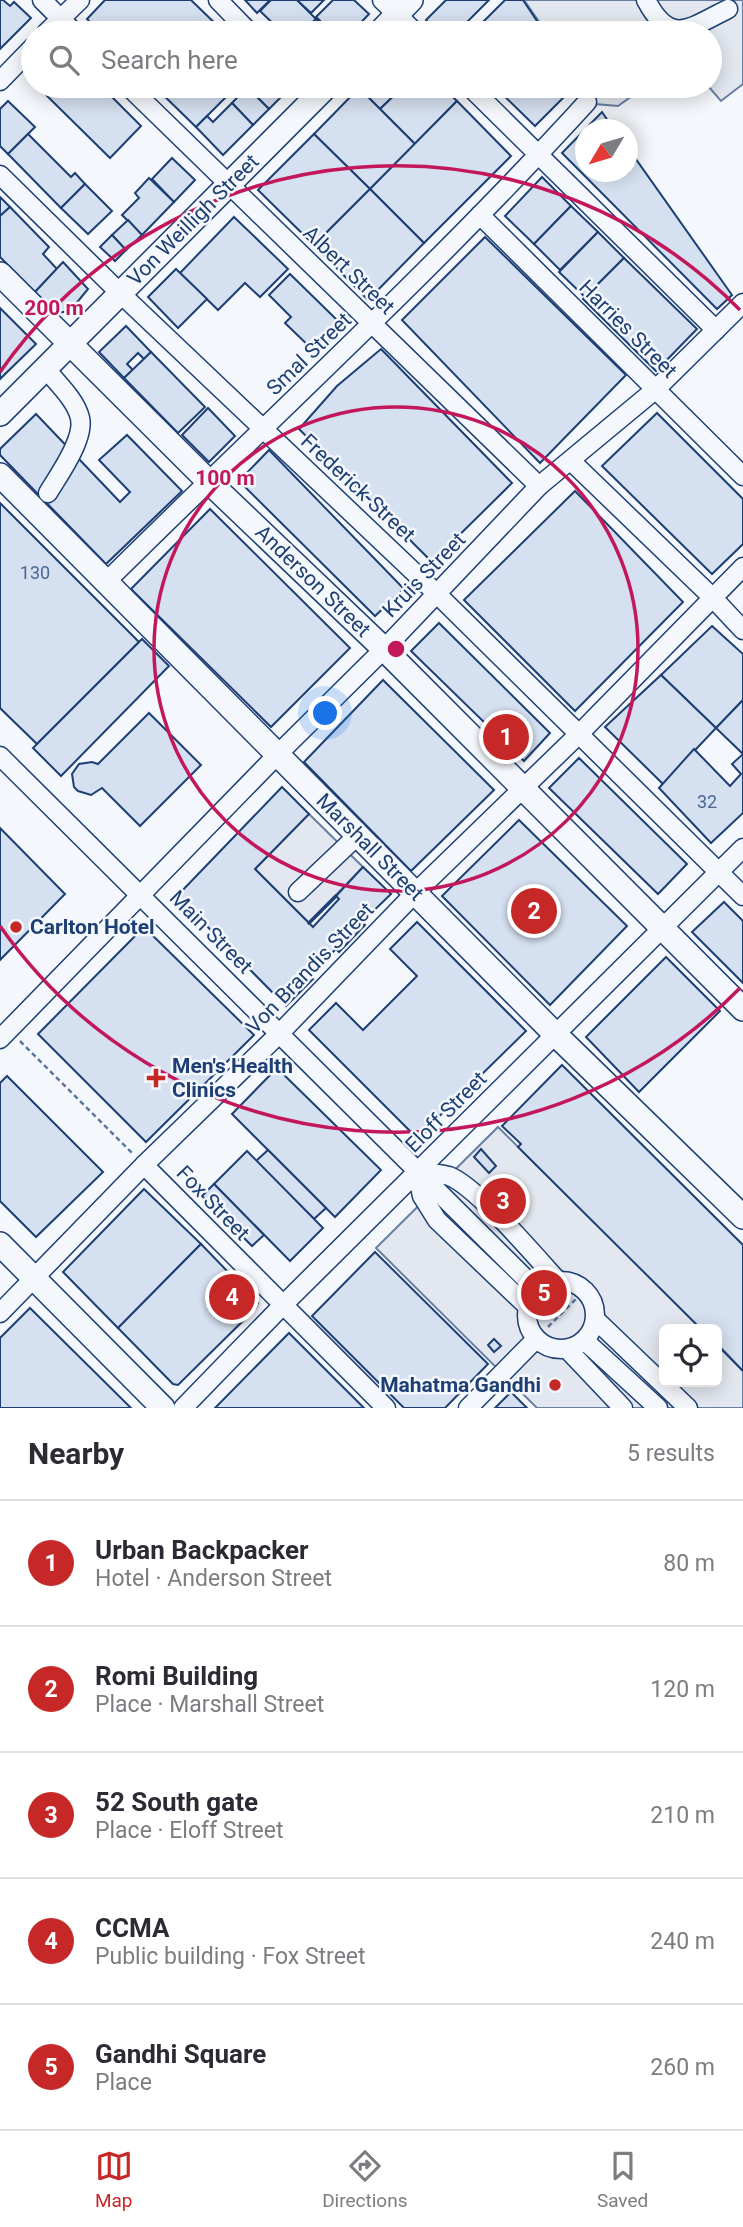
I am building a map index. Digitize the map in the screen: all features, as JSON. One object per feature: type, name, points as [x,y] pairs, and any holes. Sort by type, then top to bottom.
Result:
[{"type":"main road","points":[[387,21],[397,5]]},
{"type":"main road","name":"Von Weilligh Street","points":[[0,414],[228,186],[307,98]]},
{"type":"main road","name":"Anderson Street","points":[[0,274],[208,481],[384,649],[743,1009]]},
{"type":"main road","name":"Marshall Street","points":[[0,475],[555,1034],[743,1217]]},
{"type":"main road","points":[[0,1244],[163,1408]]},
{"type":"street","points":[[42,0],[60,19],[80,0]]},
{"type":"street","points":[[218,0],[238,21]]},
{"type":"street","points":[[646,0],[659,21]]},
{"type":"street","points":[[397,5],[408,21]]},
{"type":"street","points":[[702,21],[728,9]]},
{"type":"street","points":[[0,81],[21,59]]},
{"type":"street","name":"Albert Street","points":[[140,98],[539,486]]},
{"type":"street","points":[[481,98],[716,330]]},
{"type":"street","name":"Smal Street","points":[[106,582],[372,325],[539,155],[587,102]]},
{"type":"street","name":"Frederick Street","points":[[0,175],[263,430],[438,594],[743,896]]},
{"type":"street","name":"Harries Street","points":[[480,215],[743,475]]},
{"type":"street","name":"Kruis Street","points":[[4,1034],[438,594],[539,486],[656,388],[743,303]]},
{"type":"street","points":[[46,369],[80,416],[81,426],[75,445],[48,493]]},
{"type":"street","points":[[570,461],[743,630]]},
{"type":"street","name":"Von Brandis Street","points":[[0,1313],[144,1165],[280,1032],[415,893],[524,790],[743,567]]},
{"type":"street","name":"Main Street","points":[[0,756],[280,1032],[417,1173],[422,1196],[437,1220],[527,1306]]},
{"type":"street","points":[[298,892],[358,835]]},
{"type":"street","name":"Eloff Street","points":[[183,1408],[282,1306],[743,849]]},
{"type":"street","name":"Fox Street","points":[[144,1165],[386,1408]]},
{"type":"street","points":[[417,1173],[441,1174],[461,1182],[558,1281]]},
{"type":"street","points":[[417,1173],[537,1290]]},
{"type":"street","points":[[558,1281],[587,1288],[595,1309],[596,1319],[590,1335],[585,1341],[568,1350],[545,1346],[529,1329],[526,1318],[527,1306],[537,1290],[558,1281]]},
{"type":"street","points":[[596,1319],[688,1408]]},
{"type":"street","points":[[468,1408],[536,1339]]},
{"type":"street","points":[[585,1341],[658,1408]]},
{"type":"street","points":[[568,1350],[623,1408]]},
{"type":"path","name":"Fox Street","points":[[4,1034],[144,1165]]},
{"type":"path","points":[[536,1339],[587,1288]]},
{"type":"shaded area","points":[[524,0],[743,0],[743,84],[721,101],[718,98],[722,98],[722,21],[539,21]]},
{"type":"shaded area","points":[[591,98],[629,98],[618,106],[595,104]]},
{"type":"shaded area","points":[[309,814],[363,867],[309,923],[255,869]]},
{"type":"shaded area","points":[[498,1127],[697,1324],[659,1324],[659,1387],[722,1387],[722,1350],[743,1371],[743,1408],[537,1408],[376,1248]]},
{"type":"building","points":[[0,0],[3,0],[10,6],[14,2],[31,18],[21,21],[21,28],[0,49]]},
{"type":"building","points":[[105,0],[191,0],[213,21],[89,21],[87,19]]},
{"type":"building","points":[[245,0],[270,0],[257,13]]},
{"type":"building","points":[[271,0],[297,0],[316,19],[270,21],[260,11]]},
{"type":"building","points":[[297,0],[324,0],[311,13]]},
{"type":"building","points":[[333,0],[354,0],[369,14],[362,21],[320,21],[316,17]]},
{"type":"building","points":[[446,0],[489,0],[468,21],[426,20]]},
{"type":"building","points":[[505,0],[523,0],[537,21],[484,21]]},
{"type":"building","points":[[49,98],[113,98],[141,126],[110,158]]},
{"type":"building","points":[[166,98],[225,98],[196,127]]},
{"type":"building","points":[[237,98],[258,98],[269,109],[253,125],[232,103]]},
{"type":"building","points":[[258,98],[280,98],[269,109]]},
{"type":"building","points":[[349,98],[369,98],[415,144],[370,189],[314,134]]},
{"type":"building","points":[[369,98],[391,98],[380,109]]},
{"type":"building","points":[[391,98],[454,98],[457,101],[415,144],[380,109]]},
{"type":"building","points":[[506,98],[563,98],[535,126]]},
{"type":"building","points":[[8,101],[35,127],[8,154],[0,146],[0,109]]},
{"type":"building","points":[[457,101],[511,156],[424,243],[370,189]]},
{"type":"building","points":[[232,103],[253,125],[223,155],[196,127],[207,116],[213,122]]},
{"type":"building","points":[[602,112],[607,119],[595,119]]},
{"type":"building","points":[[28,134],[71,177],[75,173],[85,184],[61,208],[8,154]]},
{"type":"building","points":[[314,134],[370,189],[314,245],[258,190]]},
{"type":"building","points":[[575,140],[575,166],[562,153]]},
{"type":"building","points":[[172,158],[195,180],[174,202],[152,179]]},
{"type":"building","points":[[638,162],[732,295],[717,309],[591,182],[638,182]]},
{"type":"building","points":[[542,177],[571,206],[534,244],[505,216]]},
{"type":"building","points":[[149,178],[174,202],[142,235],[122,215],[139,198],[135,193]]},
{"type":"building","points":[[85,184],[112,211],[88,234],[61,208]]},
{"type":"building","points":[[370,189],[424,243],[368,300],[314,245]]},
{"type":"building","points":[[0,197],[10,207],[0,216]]},
{"type":"building","points":[[571,206],[598,232],[560,270],[534,244]]},
{"type":"building","points":[[10,207],[49,247],[43,254],[57,269],[35,292],[0,257],[0,216]]},
{"type":"building","points":[[234,217],[288,269],[260,297],[245,283],[218,310],[180,273]]},
{"type":"building","points":[[128,220],[142,235],[126,250],[112,235]]},
{"type":"building","points":[[598,232],[624,258],[585,297],[559,272]]},
{"type":"building","points":[[112,235],[126,250],[115,261],[100,247]]},
{"type":"building","points":[[485,237],[626,375],[540,463],[402,320]]},
{"type":"building","points":[[624,258],[697,329],[656,371],[583,299]]},
{"type":"building","points":[[63,262],[88,289],[70,311],[57,313],[35,292]]},
{"type":"building","points":[[176,269],[207,299],[178,328],[148,297]]},
{"type":"building","points":[[290,274],[338,321],[339,331],[317,354],[285,323],[291,317],[269,295]]},
{"type":"building","points":[[0,308],[36,344],[0,379]]},
{"type":"building","points":[[126,326],[151,352],[144,359],[138,353],[127,364],[133,370],[124,378],[99,352]]},
{"type":"building","points":[[381,349],[512,483],[432,562],[299,429],[337,386]]},
{"type":"building","points":[[151,352],[205,407],[178,433],[124,378]]},
{"type":"building","points":[[208,408],[235,436],[209,462],[182,435]]},
{"type":"building","points":[[657,413],[743,499],[743,544],[712,574],[602,466]]},
{"type":"building","points":[[36,414],[120,502],[130,492],[99,460],[127,435],[182,491],[106,564],[0,455],[0,449]]},
{"type":"building","points":[[269,450],[404,589],[375,616],[239,481]]},
{"type":"building","points":[[575,491],[683,602],[575,711],[464,600]]},
{"type":"building","points":[[0,503],[139,642],[37,744],[0,708]]},
{"type":"building","points":[[210,509],[350,648],[271,727],[131,589]]},
{"type":"building","points":[[439,623],[550,733],[524,761],[411,651]]},
{"type":"building","points":[[712,626],[743,654],[743,700],[716,728],[661,675]]},
{"type":"building","points":[[142,639],[169,666],[61,776],[33,748]]},
{"type":"building","points":[[661,675],[716,728],[663,784],[605,727]]},
{"type":"building","points":[[383,680],[494,790],[411,871],[304,762]]},
{"type":"building","points":[[743,700],[743,754],[716,728]]},
{"type":"building","points":[[149,713],[201,765],[140,826],[102,788],[91,795],[78,791],[74,787],[72,774],[79,764],[98,764]]},
{"type":"building","points":[[694,749],[730,786],[741,774],[732,764],[743,754],[743,813],[711,843],[659,788]]},
{"type":"building","points":[[579,758],[687,864],[658,894],[549,788]]},
{"type":"building","points":[[282,787],[309,814],[255,869],[313,927],[339,899],[336,896],[363,867],[391,894],[362,922],[365,925],[339,952],[336,949],[309,975],[313,979],[286,1006],[177,896]]},
{"type":"building","points":[[519,820],[627,926],[550,1005],[442,896]]},
{"type":"building","name":"Carlton Hotel","points":[[0,828],[65,894],[0,960]]},
{"type":"building","points":[[724,902],[743,921],[743,983],[692,932]]},
{"type":"building","points":[[417,922],[526,1031],[417,1138],[309,1030],[336,1003],[363,1030],[417,976],[390,949]]},
{"type":"building","points":[[144,927],[254,1035],[146,1142],[38,1034]]},
{"type":"building","points":[[666,957],[720,1011],[639,1092],[586,1037]]},
{"type":"building","points":[[562,1065],[743,1245],[743,1371],[722,1349],[722,1324],[696,1324],[518,1147],[521,1144],[502,1126]]},
{"type":"building","points":[[277,1068],[381,1170],[335,1217],[232,1114]]},
{"type":"building","points":[[7,1076],[103,1172],[36,1237],[0,1201],[0,1083]]},
{"type":"building","points":[[481,1149],[496,1166],[489,1173],[474,1157]]},
{"type":"building","points":[[268,1150],[326,1208],[314,1219],[256,1161]]},
{"type":"building","points":[[247,1151],[323,1228],[290,1261],[214,1184]]},
{"type":"building","points":[[214,1184],[264,1235],[252,1246],[202,1196]]},
{"type":"building","points":[[144,1189],[201,1244],[118,1328],[63,1272]]},
{"type":"building","points":[[201,1244],[258,1303],[178,1385],[173,1384],[118,1328]]},
{"type":"building","points":[[375,1252],[488,1364],[445,1408],[404,1408],[312,1316]]},
{"type":"building","points":[[30,1308],[131,1408],[0,1408],[0,1338]]},
{"type":"building","points":[[289,1333],[364,1408],[215,1408]]},
{"type":"building","points":[[494,1339],[501,1346],[494,1352],[488,1345]]},
{"type":"building","points":[[511,1392],[527,1408],[495,1408]]},
{"type":"wall","points":[[309,923],[336,896]]},
{"type":"place","name":"Urban Backpacker","points":[[506,737]]},
{"type":"place","name":"Romi Building","points":[[534,911]]},
{"type":"place","name":"Carlton Hotel","points":[[16,927]]},
{"type":"place","name":"Men's Health Clinics","points":[[156,1078]]},
{"type":"place","name":"52 South gate","points":[[503,1201]]},
{"type":"place","name":"Gandhi Square","points":[[544,1293]]},
{"type":"place","name":"CCMA","points":[[232,1297]]},
{"type":"place","name":"Mahatma Gandhi","points":[[555,1385]]}]
